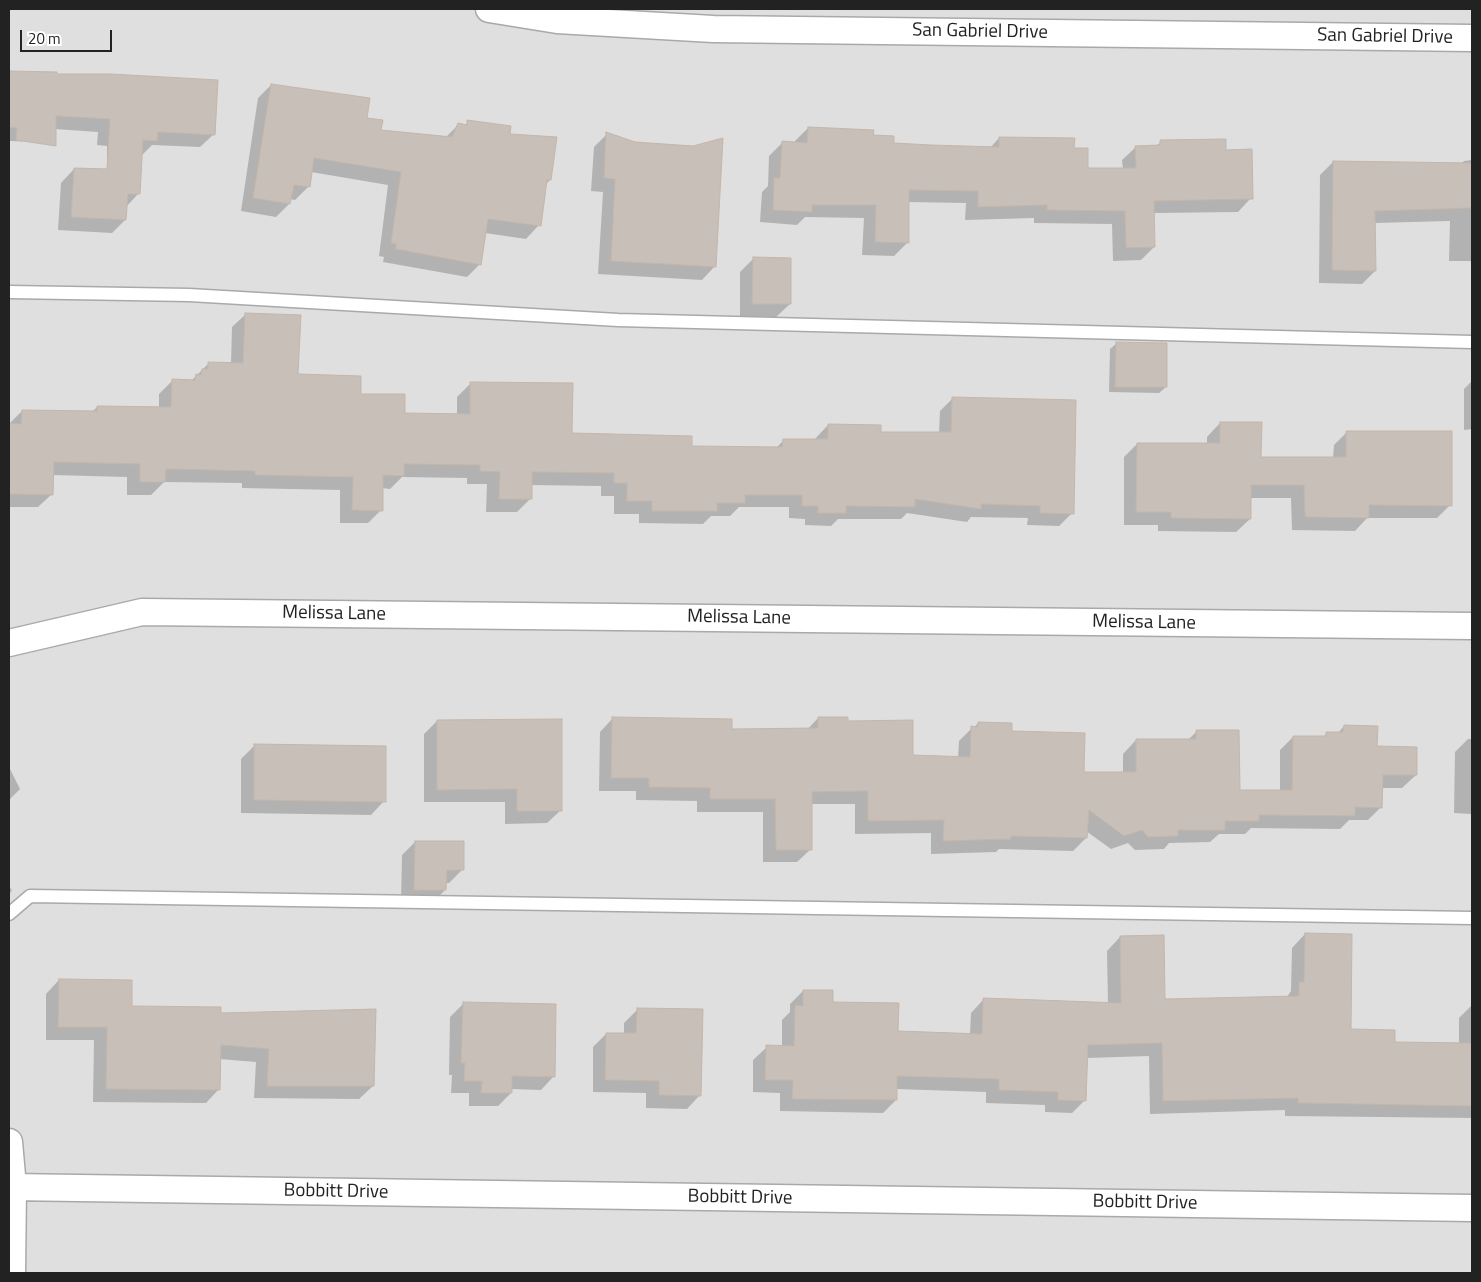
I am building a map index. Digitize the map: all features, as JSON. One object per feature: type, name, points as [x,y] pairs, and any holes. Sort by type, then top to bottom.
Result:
[{"type":"street","name":"San Gabriel Drive","points":[[489,9],[557,20],[713,29],[1472,38]]},
{"type":"street","name":"Melissa Lane","points":[[9,643],[142,612],[1472,626]]},
{"type":"street","points":[[9,1142],[12,1273]]},
{"type":"street","name":"Bobbitt Drive","points":[[11,1187],[1472,1208]]},
{"type":"lane","points":[[9,292],[189,294],[618,320],[1472,342]]},
{"type":"lane","points":[[9,914],[30,896],[1472,918]]},
{"type":"shaded area","points":[[9,9],[1472,9],[1472,1273],[9,1273]]},
{"type":"building","points":[[9,71],[218,80],[215,135],[158,132],[157,141],[143,140],[140,194],[128,194],[126,220],[71,217],[74,168],[107,169],[110,119],[56,116],[56,146],[16,140],[17,128],[9,127]]},
{"type":"building","points":[[271,84],[370,98],[367,118],[383,120],[381,130],[452,137],[458,123],[467,125],[467,120],[511,126],[510,134],[557,137],[551,180],[547,180],[541,226],[488,219],[481,265],[396,249],[396,244],[391,243],[401,172],[314,158],[310,187],[294,185],[290,204],[253,198]]},
{"type":"building","points":[[808,127],[874,130],[873,135],[894,136],[894,143],[931,145],[999,147],[999,137],[1075,138],[1074,148],[1088,148],[1088,168],[1136,168],[1135,146],[1160,145],[1160,140],[1226,139],[1226,150],[1252,149],[1253,199],[1154,201],[1155,247],[1126,248],[1125,211],[1047,210],[1047,205],[978,207],[978,191],[909,190],[909,243],[875,242],[876,205],[812,205],[812,212],[773,210],[774,178],[780,178],[782,141],[807,143]]},
{"type":"building","points":[[606,132],[635,142],[693,146],[723,138],[716,267],[611,261],[615,179],[604,178]]},
{"type":"building","points":[[1333,161],[1472,163],[1472,208],[1375,211],[1376,271],[1332,270]]},
{"type":"building","points":[[753,257],[791,258],[791,304],[752,304]]},
{"type":"building","points":[[245,313],[301,315],[298,374],[361,376],[361,394],[405,394],[405,413],[470,414],[470,382],[573,383],[572,433],[692,436],[692,446],[782,447],[783,439],[828,439],[828,424],[881,425],[881,432],[951,432],[952,397],[1076,400],[1074,514],[1040,513],[1040,506],[981,504],[981,509],[915,499],[915,507],[846,506],[846,513],[818,513],[818,506],[802,506],[802,495],[745,495],[745,503],[717,503],[717,511],[652,511],[652,501],[627,501],[627,483],[614,483],[614,473],[532,472],[532,499],[499,499],[500,472],[480,471],[480,465],[404,464],[404,476],[383,475],[383,511],[352,510],[353,477],[255,475],[255,471],[166,469],[165,482],[140,482],[140,464],[54,462],[53,495],[9,494],[9,423],[21,424],[22,410],[97,411],[97,406],[171,407],[172,379],[195,380],[196,374],[201,375],[202,369],[208,369],[208,362],[243,363]]},
{"type":"building","points":[[1116,342],[1167,343],[1167,387],[1115,387]]},
{"type":"building","points":[[1220,422],[1262,422],[1261,457],[1346,457],[1346,431],[1452,431],[1452,506],[1369,505],[1369,518],[1305,517],[1304,485],[1251,485],[1251,519],[1171,518],[1171,512],[1136,512],[1137,443],[1220,443]]},
{"type":"building","points":[[612,717],[732,719],[732,729],[818,728],[818,717],[848,717],[848,721],[913,720],[913,755],[970,757],[971,726],[978,727],[978,722],[1012,723],[1012,731],[1085,733],[1084,772],[1136,772],[1136,739],[1196,739],[1196,730],[1239,730],[1240,790],[1292,790],[1293,736],[1326,736],[1326,732],[1343,732],[1344,725],[1378,726],[1377,746],[1417,747],[1417,775],[1383,775],[1382,808],[1355,807],[1355,816],[1259,815],[1259,821],[1225,821],[1225,830],[1178,830],[1178,836],[1148,837],[1142,830],[1124,836],[1089,810],[1087,838],[1011,836],[1011,839],[943,841],[944,820],[868,821],[868,791],[812,792],[812,850],[776,850],[775,799],[710,799],[710,788],[649,787],[649,778],[611,778]]},
{"type":"building","points":[[562,719],[562,811],[517,811],[517,789],[437,790],[437,720]]},
{"type":"building","points":[[254,744],[386,746],[386,802],[254,800]]},
{"type":"building","points":[[415,841],[464,841],[464,870],[447,870],[446,890],[414,890]]},
{"type":"building","points":[[1305,933],[1352,934],[1351,1029],[1395,1030],[1395,1042],[1472,1043],[1472,1106],[1298,1103],[1298,1098],[1163,1101],[1162,1043],[1088,1045],[1086,1101],[1058,1100],[1058,1092],[999,1090],[999,1079],[897,1076],[897,1100],[792,1099],[793,1080],[765,1080],[766,1045],[794,1046],[795,1005],[803,1006],[803,990],[833,990],[833,1002],[899,1003],[898,1031],[982,1034],[983,998],[1121,1003],[1120,936],[1164,935],[1165,999],[1299,996],[1299,982],[1304,982]]},
{"type":"building","points":[[59,979],[132,980],[132,1006],[221,1007],[221,1013],[376,1009],[374,1086],[267,1086],[269,1049],[221,1045],[220,1090],[106,1089],[107,1027],[58,1027]]},
{"type":"building","points":[[463,1002],[556,1004],[555,1077],[512,1076],[512,1093],[481,1093],[482,1081],[464,1081],[465,1063],[461,1063]]},
{"type":"building","points":[[637,1008],[703,1009],[701,1096],[659,1095],[659,1081],[605,1080],[606,1033],[636,1033]]}]
